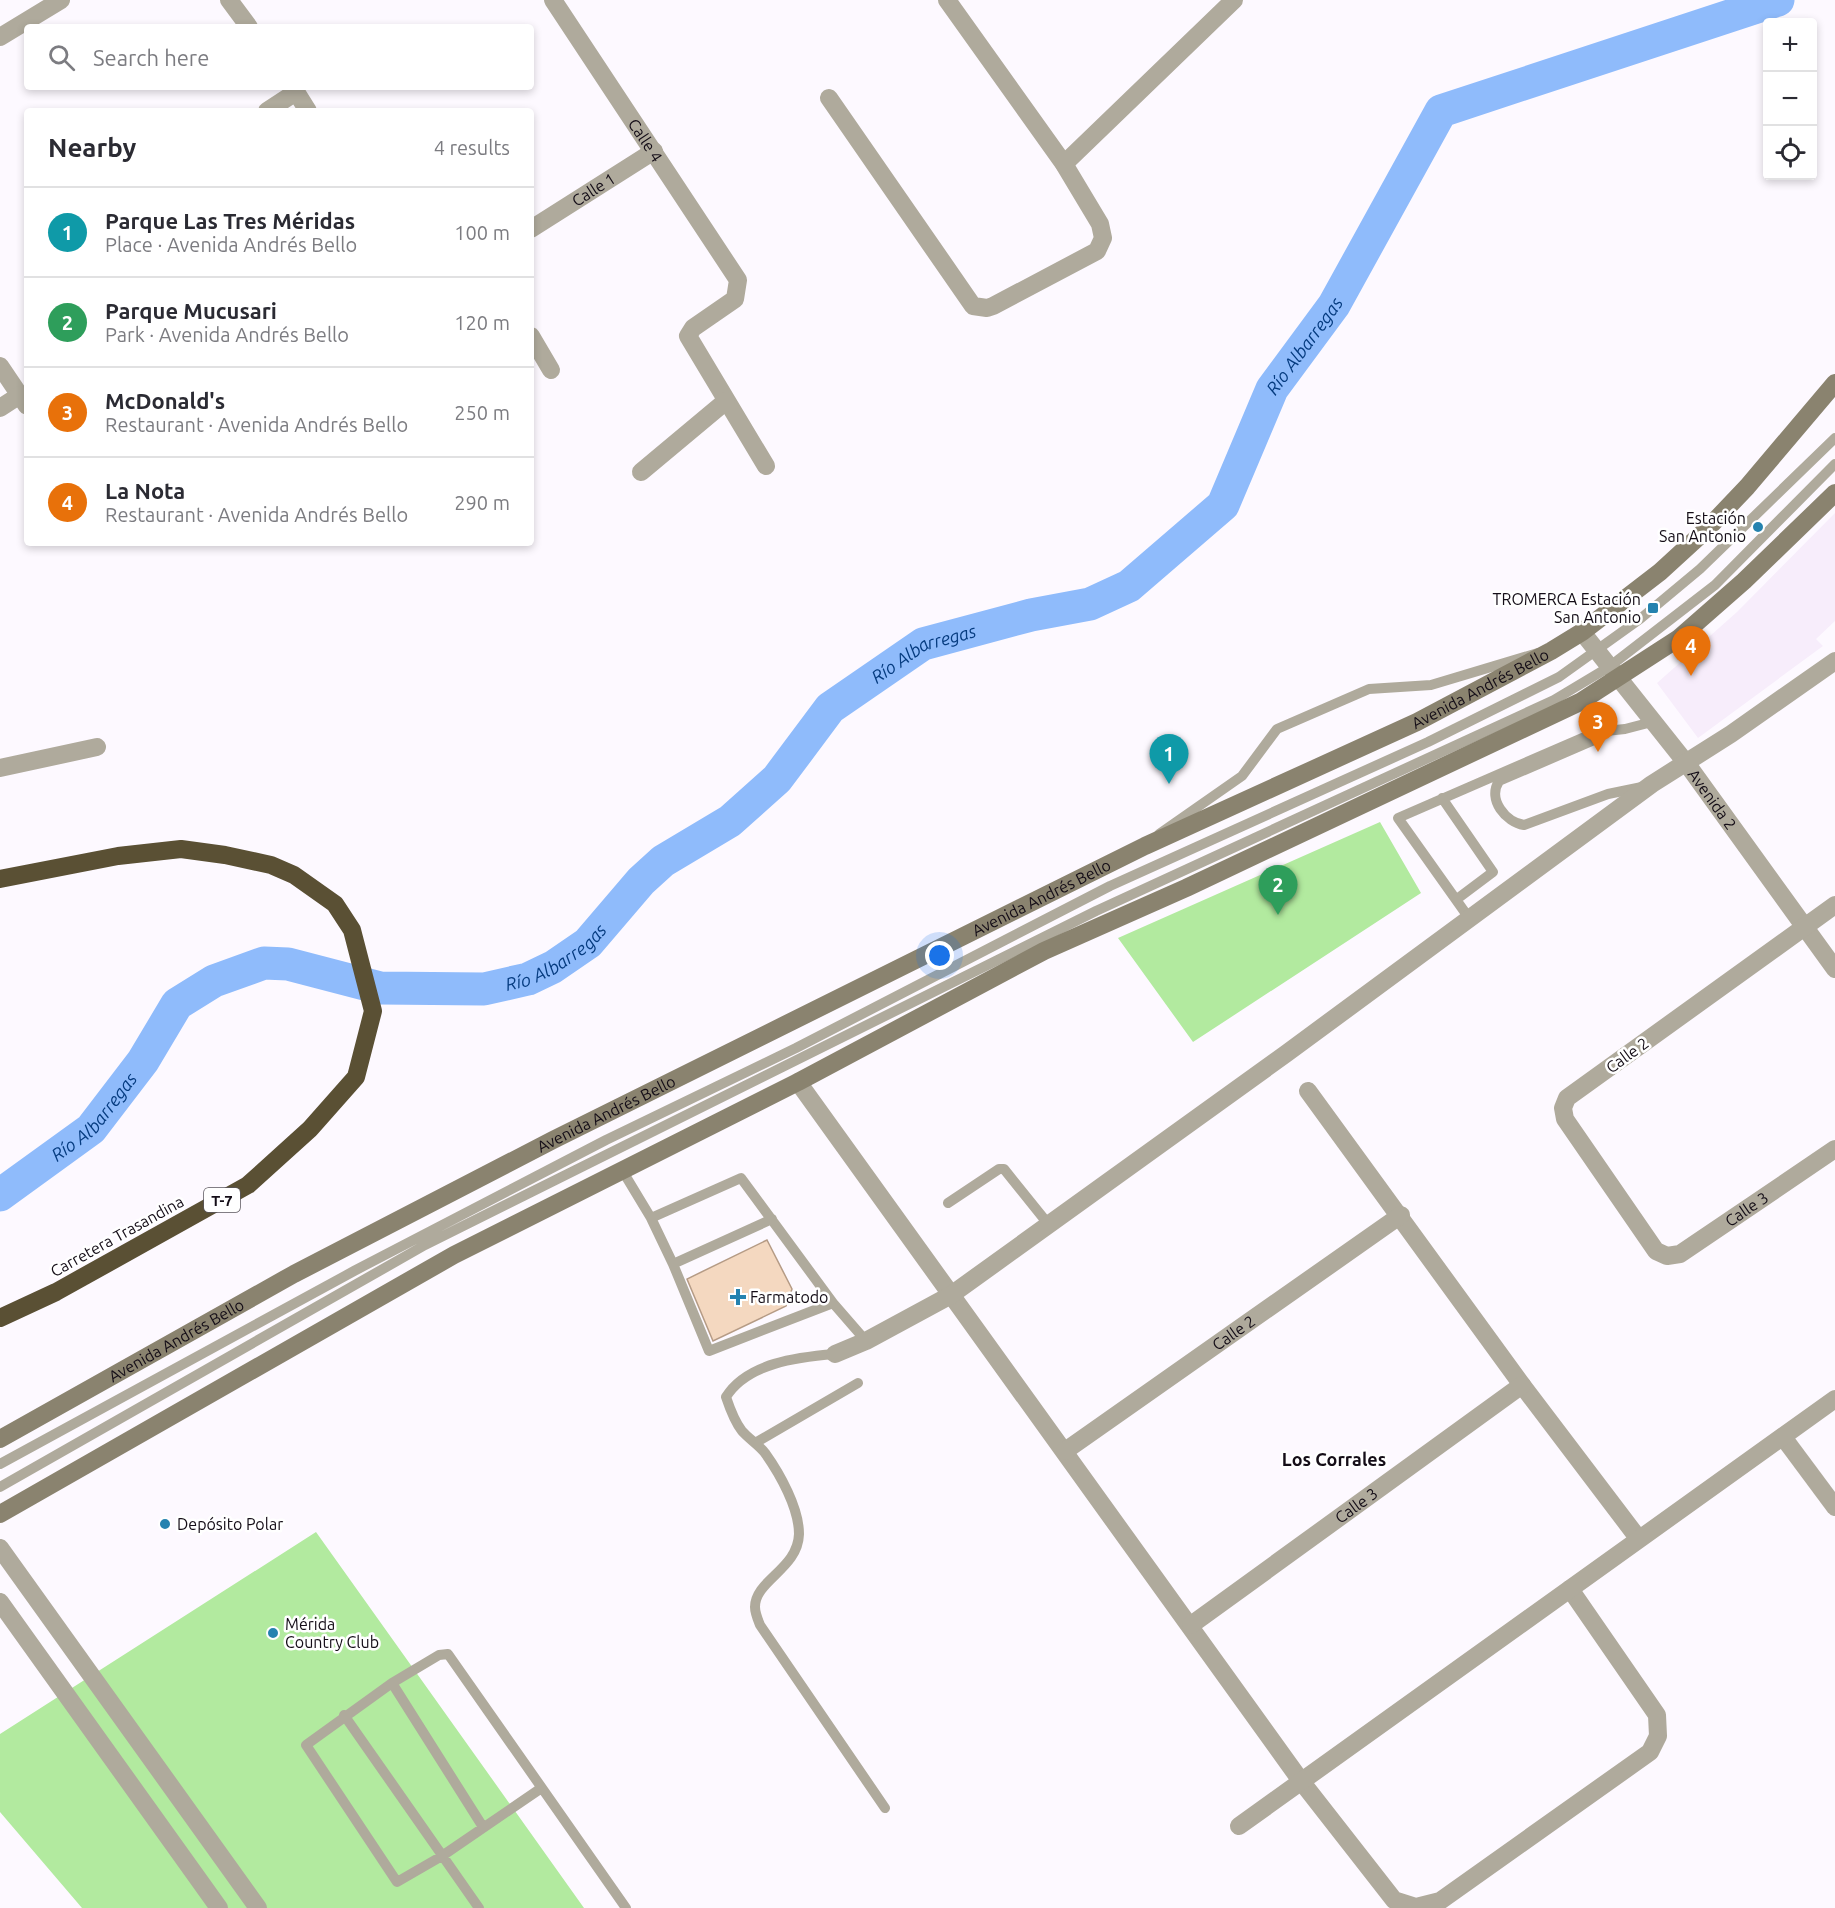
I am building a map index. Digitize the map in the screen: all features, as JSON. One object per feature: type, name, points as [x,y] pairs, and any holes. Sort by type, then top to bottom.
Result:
[{"type":"highway","name":"Carretera Trasandina","points":[[0,879],[149,852],[181,849],[225,855],[271,866],[294,875],[335,904],[352,930],[373,1011],[356,1077],[310,1129],[248,1185],[56,1292],[0,1318]]},
{"type":"street","points":[[229,0],[247,24]]},
{"type":"street","name":"Calle 4","points":[[553,0],[738,280],[735,299],[693,328],[688,336],[726,401]]},
{"type":"street","points":[[829,98],[967,302],[979,308],[993,306],[1091,254],[1101,245],[1103,238],[1100,224],[1064,164],[946,0]]},
{"type":"street","points":[[1064,164],[1234,0]]},
{"type":"street","points":[[0,37],[57,1]]},
{"type":"street","points":[[271,108],[294,90]]},
{"type":"street","points":[[296,90],[306,108]]},
{"type":"street","name":"Calle 1","points":[[534,227],[654,151]]},
{"type":"street","points":[[534,341],[551,370]]},
{"type":"street","points":[[0,366],[23,401],[0,408]]},
{"type":"street","name":"Avenida Andrés Bello","points":[[0,1439],[294,1274],[480,1178],[1145,846],[1417,722],[1551,651],[1582,632],[1660,572],[1707,529],[1747,487],[1835,383]]},
{"type":"street","points":[[641,472],[726,401],[766,466]]},
{"type":"street","points":[[0,1514],[454,1255],[798,1082],[1044,951],[1186,888],[1543,722],[1615,673],[1679,638],[1744,581],[1835,493]]},
{"type":"street","name":"Avenida 2","points":[[1582,632],[1687,764],[1835,969]]},
{"type":"street","points":[[835,1354],[866,1341],[951,1295],[1652,784],[1687,764],[1835,661]]},
{"type":"street","points":[[0,768],[98,747]]},
{"type":"street","name":"Calle 2","points":[[1656,1251],[1565,1119],[1563,1108],[1567,1098],[1835,905]]},
{"type":"street","points":[[798,1082],[1191,1625],[1301,1781],[1394,1900],[1416,1907],[1440,1901],[1650,1752],[1658,1736],[1657,1714],[1570,1589]]},
{"type":"street","points":[[1308,1091],[1401,1215],[1522,1385],[1638,1538]]},
{"type":"street","name":"Calle 3","points":[[1656,1251],[1667,1256],[1680,1254],[1835,1149]]},
{"type":"street","name":"Calle 2","points":[[1065,1451],[1401,1215]]},
{"type":"street","name":"Calle 3","points":[[1191,1625],[1522,1385]]},
{"type":"street","points":[[1239,1826],[1835,1399]]},
{"type":"street","points":[[1783,1437],[1835,1507]]},
{"type":"street","points":[[0,1548],[258,1908]]},
{"type":"street","points":[[0,1602],[219,1908]]},
{"type":"street","points":[[31,1646],[59,1628]]},
{"type":"lane","points":[[0,1464],[354,1271],[606,1140],[796,1048],[1110,886],[1512,701],[1559,677],[1597,651],[1700,569],[1835,438]]},
{"type":"lane","points":[[0,1487],[425,1245],[1107,906],[1615,673],[1715,585],[1835,464]]},
{"type":"lane","points":[[1145,846],[1173,822],[1242,776],[1277,729],[1369,689],[1431,685],[1528,654],[1551,651]]},
{"type":"lane","points":[[1469,918],[1398,818],[1596,732],[1625,729],[1652,722]]},
{"type":"lane","points":[[1592,741],[1499,781],[1496,788],[1496,799],[1505,816],[1524,825],[1608,794],[1652,784]]},
{"type":"lane","points":[[1442,798],[1493,872],[1457,899]]},
{"type":"lane","points":[[948,1203],[999,1169],[1004,1168],[1049,1225]]},
{"type":"lane","points":[[622,1170],[651,1218],[673,1264],[709,1352],[833,1303]]},
{"type":"lane","points":[[651,1218],[741,1178],[833,1303],[866,1341]]},
{"type":"lane","points":[[673,1264],[772,1220]]},
{"type":"lane","points":[[835,1354],[801,1357],[773,1363],[732,1387],[726,1398],[741,1430],[764,1452],[780,1479],[794,1511],[799,1532],[797,1549],[789,1563],[759,1593],[755,1607],[760,1625],[885,1808]]},
{"type":"lane","points":[[755,1443],[858,1383]]},
{"type":"lane","points":[[540,1789],[442,1856],[395,1882],[306,1749],[306,1745],[344,1715],[392,1683],[440,1655],[448,1654],[540,1789],[626,1908]]},
{"type":"lane","points":[[392,1683],[483,1827]]},
{"type":"lane","points":[[344,1715],[479,1908]]},
{"type":"shaded area","points":[[1835,513],[1835,621],[1816,639],[1823,646],[1698,738],[1657,683],[1737,612]]},
{"type":"green space","points":[[1380,822],[1421,893],[1193,1042],[1118,938]]},
{"type":"green space","name":"Mérida Country Club","points":[[316,1532],[584,1908],[82,1908],[0,1812],[0,1734]]},
{"type":"building","name":"Farmatodo","points":[[767,1240],[792,1289],[786,1306],[713,1341],[687,1279]]},
{"type":"waterway","name":"Río Albarregas","points":[[0,1195],[91,1129],[143,1061],[177,1004],[214,981],[264,963],[288,964],[380,988],[484,989],[528,979],[553,967],[588,943],[641,881],[663,861],[730,821],[777,779],[830,708],[923,644],[1031,615],[1090,604],[1129,586],[1223,505],[1272,389],[1334,305],[1441,111],[1778,0]]},
{"type":"place","name":"Estación San Antonio","points":[[1758,527]]},
{"type":"place","name":"TROMERCA Estación San Antonio","points":[[1653,608]]},
{"type":"place","name":"La Nota","points":[[1691,676]]},
{"type":"place","name":"McDonald's","points":[[1598,752]]},
{"type":"place","name":"Parque Las Tres Méridas","points":[[1169,784]]},
{"type":"place","name":"Parque Mucusari","points":[[1278,915]]},
{"type":"place","name":"Farmatodo","points":[[738,1297]]},
{"type":"place","name":"Depósito Polar","points":[[165,1524]]},
{"type":"place","name":"Mérida Country Club","points":[[273,1633]]},
{"type":"district","name":"Los Corrales","points":[[1334,1459]]}]
